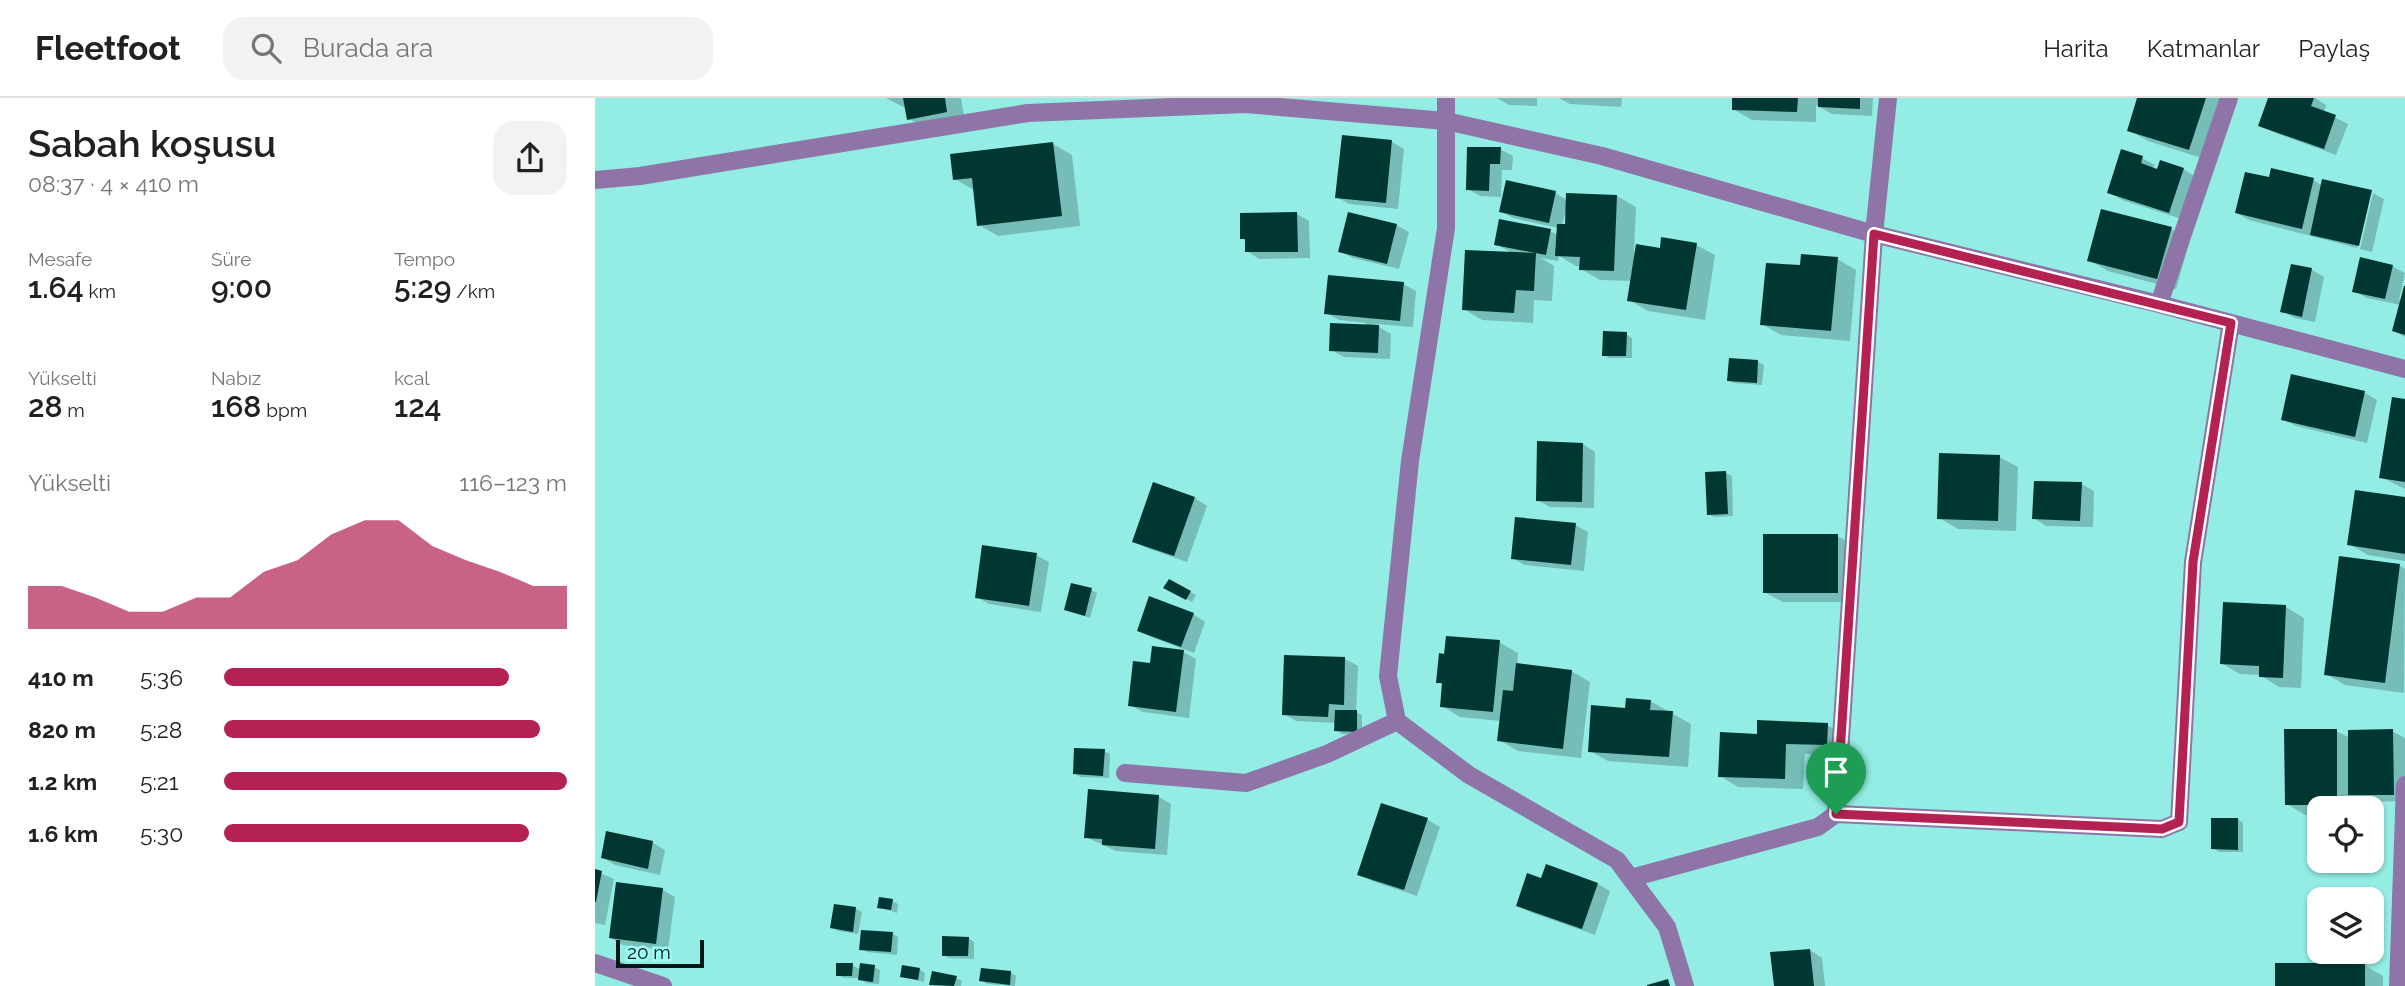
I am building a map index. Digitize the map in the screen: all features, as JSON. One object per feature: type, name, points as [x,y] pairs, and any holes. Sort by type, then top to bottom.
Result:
[{"type":"street","points":[[1446,98],[1446,228],[1410,461],[1388,676],[1397,721],[1469,775],[1617,860],[1667,927],[1685,986]]},
{"type":"street","points":[[1836,814],[1874,234],[1888,98]]},
{"type":"street","points":[[2158,304],[2229,98]]},
{"type":"street","points":[[595,180],[640,176],[1027,106],[1245,104],[1446,121],[1602,156],[1874,234],[2158,304],[2405,369]]},
{"type":"street","points":[[1631,878],[1818,827],[1836,814],[2162,829],[2179,822],[2193,562],[2231,323]]},
{"type":"street","points":[[1125,773],[1246,783],[1327,754],[1397,721]]},
{"type":"street","points":[[2397,986],[2405,785]]},
{"type":"street","points":[[595,963],[663,986]]},
{"type":"building","points":[[903,98],[945,98],[947,112],[907,120]]},
{"type":"building","points":[[1732,98],[1798,98],[1797,112],[1732,110]]},
{"type":"building","points":[[1818,98],[1860,98],[1860,109],[1818,107]]},
{"type":"building","points":[[2137,98],[2206,98],[2189,150],[2127,131]]},
{"type":"building","points":[[2268,98],[2314,98],[2311,106],[2336,115],[2324,149],[2258,126]]},
{"type":"building","points":[[1342,135],[1392,140],[1386,203],[1335,198]]},
{"type":"building","points":[[1053,142],[1062,216],[977,226],[972,178],[953,180],[950,154]]},
{"type":"building","points":[[1467,147],[1501,147],[1500,164],[1490,164],[1489,191],[1466,190]]},
{"type":"building","points":[[2121,149],[2143,156],[2141,163],[2157,169],[2160,160],[2184,168],[2169,213],[2107,193]]},
{"type":"building","points":[[2271,168],[2314,178],[2302,229],[2235,213],[2245,172],[2269,177]]},
{"type":"building","points":[[2322,179],[2372,190],[2359,246],[2310,235]]},
{"type":"building","points":[[1506,180],[1556,191],[1549,223],[1499,212]]},
{"type":"building","points":[[1566,193],[1617,195],[1614,271],[1579,270],[1580,257],[1555,256],[1557,224],[1565,224]]},
{"type":"building","points":[[2101,209],[2172,227],[2157,279],[2087,261]]},
{"type":"building","points":[[1297,212],[1298,252],[1245,252],[1245,239],[1240,239],[1240,213]]},
{"type":"building","points":[[1348,212],[1397,224],[1387,264],[1338,252]]},
{"type":"building","points":[[1499,219],[1551,229],[1546,255],[1494,245]]},
{"type":"building","points":[[1661,237],[1697,243],[1686,310],[1627,301],[1636,244],[1660,248]]},
{"type":"building","points":[[1465,250],[1536,253],[1534,291],[1516,290],[1514,313],[1462,310]]},
{"type":"building","points":[[1801,254],[1838,257],[1831,331],[1760,325],[1766,263],[1800,265]]},
{"type":"building","points":[[2360,257],[2393,265],[2385,299],[2352,292]]},
{"type":"building","points":[[2291,264],[2312,268],[2302,317],[2280,312]]},
{"type":"building","points":[[1328,275],[1404,282],[1400,321],[1324,314]]},
{"type":"building","points":[[2405,286],[2405,335],[2392,331]]},
{"type":"building","points":[[1330,323],[1379,325],[1378,353],[1329,351]]},
{"type":"building","points":[[1603,331],[1627,332],[1626,356],[1602,356]]},
{"type":"building","points":[[1729,358],[1758,360],[1757,383],[1727,381]]},
{"type":"building","points":[[2291,374],[2365,391],[2355,437],[2281,420]]},
{"type":"building","points":[[2392,397],[2405,399],[2405,482],[2379,478]]},
{"type":"building","points":[[1537,441],[1583,443],[1582,502],[1536,501]]},
{"type":"building","points":[[1939,453],[2000,455],[1998,521],[1937,519]]},
{"type":"building","points":[[1726,471],[1728,514],[1707,515],[1705,472]]},
{"type":"building","points":[[2034,481],[2082,482],[2080,521],[2032,519]]},
{"type":"building","points":[[1153,482],[1195,497],[1174,556],[1132,542]]},
{"type":"building","points":[[2355,490],[2405,497],[2405,554],[2347,545]]},
{"type":"building","points":[[1515,517],[1576,523],[1571,565],[1511,559]]},
{"type":"building","points":[[1763,534],[1838,534],[1838,593],[1763,593]]},
{"type":"building","points":[[982,545],[1037,553],[1029,606],[975,598]]},
{"type":"building","points":[[2339,556],[2400,564],[2385,683],[2324,675]]},
{"type":"building","points":[[1169,579],[1191,591],[1186,600],[1163,588]]},
{"type":"building","points":[[1071,583],[1092,588],[1085,616],[1064,610]]},
{"type":"building","points":[[1149,596],[1194,613],[1181,647],[1137,631]]},
{"type":"building","points":[[2223,602],[2286,605],[2283,678],[2259,677],[2259,666],[2220,664]]},
{"type":"building","points":[[1446,636],[1500,640],[1493,712],[1440,707],[1442,683],[1436,683],[1439,653],[1444,654]]},
{"type":"building","points":[[1152,646],[1184,650],[1176,712],[1128,706],[1133,661],[1150,663]]},
{"type":"building","points":[[1284,655],[1345,657],[1344,705],[1329,704],[1328,717],[1282,715]]},
{"type":"building","points":[[1516,663],[1572,670],[1563,749],[1497,741],[1503,690],[1513,691]]},
{"type":"building","points":[[1626,698],[1651,700],[1650,710],[1673,711],[1669,757],[1588,752],[1591,705],[1625,708]]},
{"type":"building","points":[[1335,710],[1357,710],[1357,732],[1334,731]]},
{"type":"building","points":[[1757,720],[1828,723],[1827,745],[1786,744],[1785,779],[1718,777],[1720,732],[1757,734]]},
{"type":"building","points":[[2284,729],[2337,729],[2337,796],[2307,796],[2307,805],[2285,805]]},
{"type":"building","points":[[2393,729],[2394,795],[2348,795],[2348,730]]},
{"type":"building","points":[[1074,748],[1105,749],[1103,776],[1073,774]]},
{"type":"building","points":[[1088,789],[1159,795],[1155,849],[1102,845],[1102,839],[1084,838]]},
{"type":"building","points":[[1381,803],[1428,818],[1404,890],[1357,875]]},
{"type":"building","points":[[2211,818],[2238,818],[2238,850],[2211,849]]},
{"type":"building","points":[[606,831],[653,841],[648,869],[601,858]]},
{"type":"building","points":[[1546,864],[1598,883],[1582,929],[1516,906],[1527,873],[1541,878]]},
{"type":"building","points":[[595,869],[602,871],[596,902],[595,902]]},
{"type":"building","points":[[616,882],[663,888],[656,944],[609,938]]},
{"type":"building","points":[[879,897],[893,899],[891,910],[877,908]]},
{"type":"building","points":[[834,904],[856,907],[853,932],[830,928]]},
{"type":"building","points":[[861,930],[893,932],[891,952],[859,950]]},
{"type":"building","points":[[942,936],[969,937],[968,956],[942,956]]},
{"type":"building","points":[[1810,949],[1814,986],[1774,986],[1770,952]]},
{"type":"building","points":[[836,963],[853,963],[852,976],[836,976]]},
{"type":"building","points":[[860,963],[875,965],[873,982],[858,980]]},
{"type":"building","points":[[2275,963],[2365,964],[2365,986],[2275,986]]},
{"type":"building","points":[[902,965],[920,968],[918,980],[900,977]]},
{"type":"building","points":[[981,968],[1011,971],[1010,985],[979,981]]},
{"type":"building","points":[[932,971],[957,976],[954,986],[929,985]]},
{"type":"building","points":[[1668,979],[1670,986],[1647,986],[1647,985]]},
{"type":"route","points":[[1874,234],[2231,323],[2193,562],[2179,822],[2162,829],[1836,814],[1874,234]]}]
